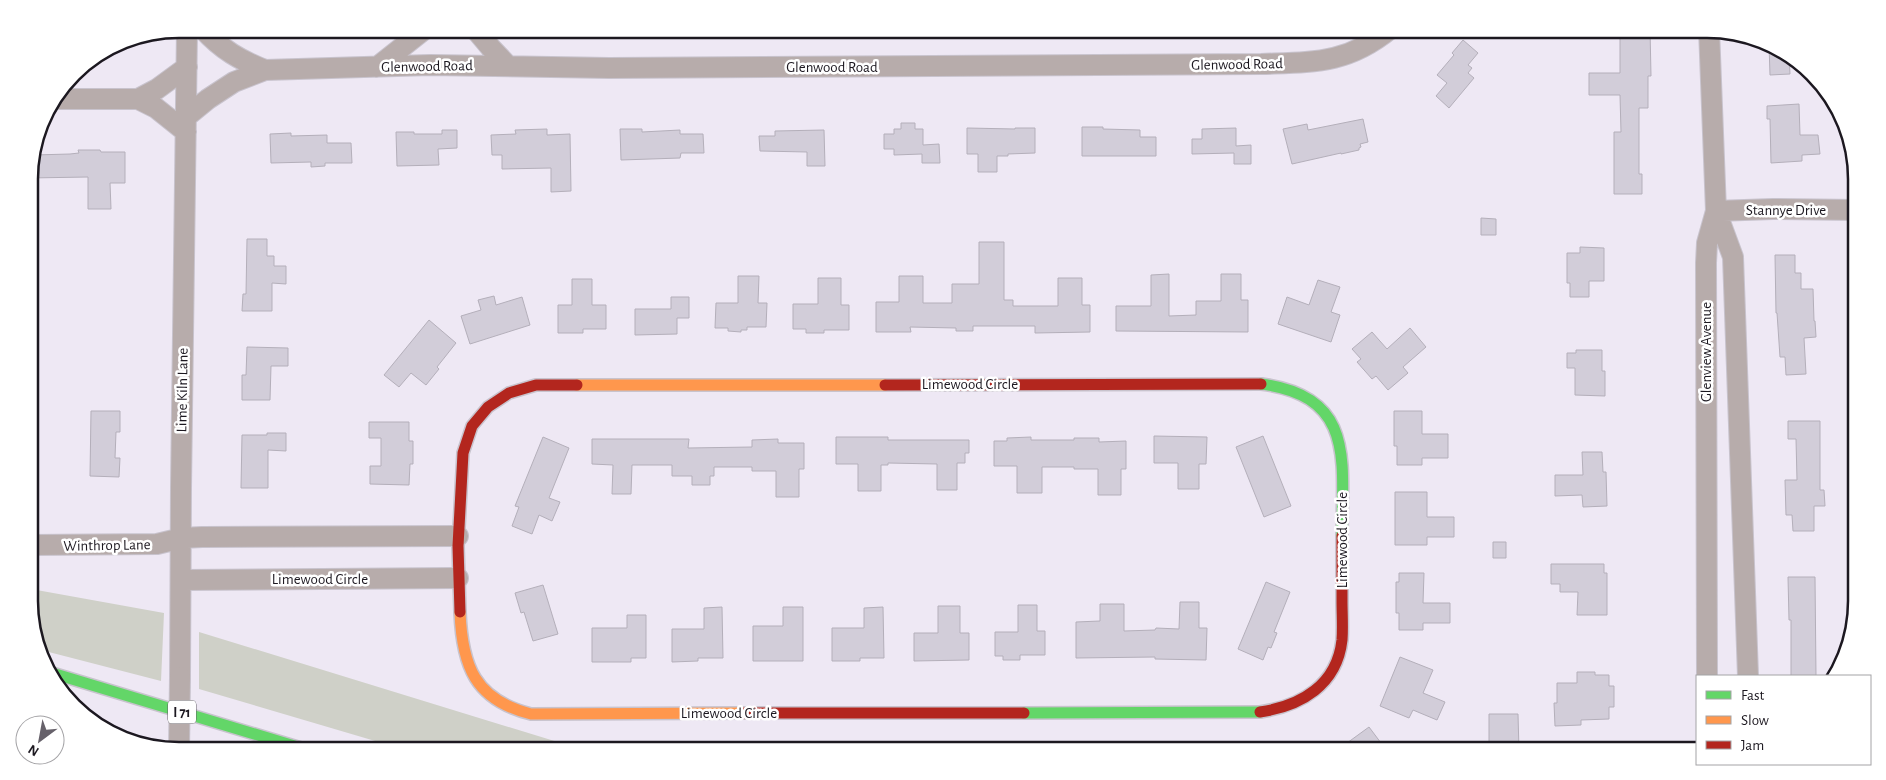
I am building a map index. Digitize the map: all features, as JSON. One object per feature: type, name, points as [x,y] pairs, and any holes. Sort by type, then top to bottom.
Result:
[{"type":"main road","name":"Limewood Circle","points":[[536,385],[1276,385],[1298,391],[1317,404],[1334,425],[1342,452],[1342,640],[1339,657],[1329,676],[1314,692],[1293,704],[1270,711],[531,714],[512,710],[500,704],[485,693],[470,670],[462,642],[458,578],[458,536],[463,453],[469,431],[488,406],[514,391],[536,385]]},
{"type":"main road","name":"I 71","points":[[58,675],[281,742]]},
{"type":"street","name":"Lime Kiln Lane","points":[[179,742],[187,38]]},
{"type":"street","name":"Glenwood Road","points":[[212,38],[242,61],[265,70]]},
{"type":"street","points":[[378,66],[414,38]]},
{"type":"street","points":[[483,38],[508,66]]},
{"type":"street","name":"Glenwood Road","points":[[186,125],[208,99],[234,82],[265,70],[378,66],[609,68],[1112,66],[1321,62],[1336,59],[1365,47],[1378,38]]},
{"type":"street","name":"Glenview Avenue","points":[[1707,675],[1706,263],[1707,242],[1716,211],[1709,38]]},
{"type":"street","points":[[138,99],[157,89],[187,67]]},
{"type":"street","points":[[62,99],[138,99],[186,125]]},
{"type":"street","name":"Stannye Drive","points":[[1716,211],[1773,209],[1848,210]]},
{"type":"street","points":[[1716,211],[1733,257],[1748,675]]},
{"type":"street","points":[[182,538],[458,536]]},
{"type":"street","name":"Winthrop Lane","points":[[37,546],[157,544],[182,538]]},
{"type":"street","name":"Limewood Circle","points":[[182,580],[458,578]]},
{"type":"shaded area","points":[[37,590],[164,613],[161,681],[47,652],[40,629]]},
{"type":"shaded area","points":[[199,632],[558,742],[379,742],[199,689]]},
{"type":"building","points":[[1620,38],[1650,38],[1651,76],[1648,76],[1648,108],[1639,108],[1639,174],[1642,174],[1642,194],[1614,194],[1614,132],[1621,132],[1620,95],[1589,95],[1589,73],[1620,73]]},
{"type":"building","points":[[1463,40],[1478,53],[1468,65],[1472,68],[1468,73],[1474,78],[1449,108],[1436,96],[1447,83],[1437,75],[1454,55],[1452,53]]},
{"type":"building","points":[[1769,52],[1789,64],[1790,74],[1770,75]]},
{"type":"building","points":[[1799,104],[1800,135],[1818,135],[1820,154],[1802,155],[1802,161],[1771,163],[1770,119],[1767,119],[1767,106]]},
{"type":"building","points":[[1363,119],[1368,142],[1360,144],[1359,150],[1292,164],[1283,129],[1307,124],[1308,130]]},
{"type":"building","points":[[901,123],[915,123],[915,129],[923,129],[923,145],[939,144],[940,163],[922,163],[922,154],[894,155],[894,149],[884,149],[884,134],[894,134],[894,129],[901,129]]},
{"type":"building","points":[[1082,127],[1140,130],[1140,137],[1156,137],[1156,156],[1082,156]]},
{"type":"building","points":[[967,128],[1035,128],[1035,153],[997,156],[997,172],[978,172],[978,154],[967,154]]},
{"type":"building","points":[[1236,128],[1236,146],[1251,145],[1251,164],[1234,164],[1234,153],[1192,154],[1192,139],[1202,139],[1202,129]]},
{"type":"building","points":[[547,129],[547,135],[570,134],[571,191],[551,192],[551,168],[502,169],[502,155],[492,155],[491,135],[516,134],[515,130]]},
{"type":"building","points":[[620,129],[642,129],[642,132],[680,130],[680,134],[703,134],[704,153],[681,153],[680,158],[621,160]]},
{"type":"building","points":[[442,130],[457,130],[457,148],[438,149],[439,165],[397,166],[396,132],[442,134]]},
{"type":"building","points":[[824,130],[825,166],[807,166],[807,152],[760,151],[759,136],[775,136],[775,131]]},
{"type":"building","points":[[291,133],[291,136],[327,135],[327,143],[351,143],[352,163],[325,163],[325,166],[311,167],[311,162],[271,163],[270,134]]},
{"type":"building","points":[[78,150],[125,152],[125,183],[110,183],[111,209],[88,209],[88,177],[38,178],[40,155],[79,153]]},
{"type":"building","points":[[1481,218],[1496,219],[1496,235],[1481,235]]},
{"type":"building","points":[[247,239],[267,239],[267,256],[274,256],[274,266],[286,266],[286,284],[272,283],[272,311],[242,311],[243,294],[246,294]]},
{"type":"building","points":[[979,242],[1004,242],[1004,300],[1013,300],[1013,306],[1058,306],[1058,278],[1082,278],[1082,305],[1090,305],[1090,332],[1035,333],[1035,326],[973,326],[973,331],[956,331],[956,328],[910,327],[911,332],[876,332],[876,302],[899,302],[899,276],[923,276],[923,303],[952,303],[952,284],[979,284]]},
{"type":"building","points":[[1580,247],[1604,248],[1604,281],[1589,281],[1589,297],[1570,297],[1570,283],[1567,283],[1567,253],[1580,253]]},
{"type":"building","points":[[1775,255],[1795,255],[1795,273],[1801,273],[1801,289],[1813,289],[1816,337],[1804,338],[1806,374],[1786,375],[1785,357],[1780,357],[1776,313]]},
{"type":"building","points":[[1169,274],[1169,316],[1196,315],[1196,301],[1221,301],[1221,274],[1241,274],[1241,300],[1248,300],[1248,332],[1116,331],[1116,306],[1151,306],[1151,275]]},
{"type":"building","points":[[738,276],[759,276],[758,303],[767,303],[766,327],[747,327],[747,330],[741,330],[741,332],[728,331],[728,328],[715,328],[716,303],[738,303]]},
{"type":"building","points":[[818,278],[841,278],[841,305],[849,305],[849,330],[824,330],[824,333],[806,333],[806,329],[793,329],[793,304],[818,304]]},
{"type":"building","points":[[572,279],[592,279],[592,305],[606,305],[606,329],[583,329],[583,333],[558,333],[558,305],[572,305]]},
{"type":"building","points":[[1318,280],[1340,287],[1331,312],[1340,315],[1331,342],[1278,324],[1287,297],[1309,305]]},
{"type":"building","points":[[494,296],[496,305],[522,297],[530,325],[470,344],[461,316],[481,310],[478,300]]},
{"type":"building","points":[[671,297],[689,297],[689,318],[677,318],[677,334],[635,335],[635,309],[671,309]]},
{"type":"building","points":[[429,320],[456,343],[437,367],[439,369],[426,385],[411,373],[399,387],[384,375]]},
{"type":"building","points":[[1410,328],[1426,347],[1403,367],[1408,373],[1388,390],[1376,376],[1372,379],[1357,362],[1361,359],[1352,349],[1372,332],[1387,349]]},
{"type":"building","points":[[247,347],[288,348],[288,366],[271,366],[270,400],[242,400],[242,375],[246,375]]},
{"type":"building","points":[[1576,350],[1602,350],[1602,371],[1605,371],[1605,396],[1575,395],[1575,368],[1567,368],[1567,353],[1576,353]]},
{"type":"building","points":[[91,411],[120,411],[120,432],[116,432],[115,458],[120,458],[119,477],[90,476]]},
{"type":"building","points":[[1394,411],[1422,411],[1422,434],[1448,434],[1448,458],[1422,458],[1422,465],[1397,465],[1397,446],[1394,446]]},
{"type":"building","points":[[1788,421],[1820,421],[1820,490],[1824,490],[1825,506],[1814,506],[1814,531],[1793,531],[1792,515],[1786,515],[1785,480],[1797,480],[1796,439],[1788,439]]},
{"type":"building","points":[[369,422],[409,422],[409,441],[413,441],[413,464],[410,464],[409,485],[370,484],[370,466],[381,466],[381,438],[369,438]]},
{"type":"building","points":[[267,433],[286,433],[286,451],[268,450],[268,488],[241,488],[242,435],[267,435]]},
{"type":"building","points":[[1154,436],[1207,437],[1206,464],[1199,464],[1199,489],[1178,489],[1178,463],[1154,463]]},
{"type":"building","points":[[1263,436],[1291,506],[1264,517],[1236,447]]},
{"type":"building","points":[[543,437],[569,448],[549,498],[560,502],[552,521],[539,515],[532,534],[512,526],[519,507],[515,506]]},
{"type":"building","points":[[836,437],[888,437],[888,440],[969,440],[969,453],[965,453],[965,463],[957,463],[957,490],[937,490],[937,464],[888,463],[888,465],[881,465],[881,491],[858,491],[858,464],[836,464]]},
{"type":"building","points":[[1031,437],[1031,440],[1099,438],[1099,442],[1126,441],[1126,469],[1121,469],[1121,495],[1098,495],[1098,469],[1074,469],[1074,467],[1042,467],[1042,493],[1017,493],[1017,466],[994,466],[994,441],[1007,441],[1007,438]]},
{"type":"building","points":[[592,439],[689,439],[688,448],[752,447],[752,440],[778,439],[778,443],[804,443],[804,469],[799,469],[799,497],[776,497],[776,471],[752,471],[752,467],[714,467],[714,476],[710,476],[710,485],[692,485],[692,476],[672,476],[672,465],[632,465],[631,494],[612,494],[613,465],[592,464]]},
{"type":"building","points":[[1582,452],[1602,452],[1603,472],[1606,472],[1607,506],[1583,507],[1582,495],[1555,496],[1555,475],[1583,475]]},
{"type":"building","points":[[1395,492],[1427,492],[1427,517],[1454,517],[1454,537],[1427,537],[1427,545],[1395,545]]},
{"type":"building","points":[[1493,542],[1506,542],[1506,558],[1493,558]]},
{"type":"building","points":[[1551,564],[1604,564],[1604,573],[1607,573],[1607,615],[1577,615],[1578,592],[1560,592],[1560,584],[1551,584]]},
{"type":"building","points":[[1399,573],[1424,573],[1423,603],[1450,603],[1450,623],[1423,623],[1423,630],[1399,630],[1399,613],[1396,613],[1396,582],[1399,582]]},
{"type":"building","points":[[1788,577],[1815,577],[1816,675],[1791,675],[1791,620],[1789,620]]},
{"type":"building","points":[[1266,582],[1290,592],[1274,632],[1277,633],[1271,648],[1268,647],[1263,660],[1238,649]]},
{"type":"building","points":[[543,585],[558,634],[533,641],[524,612],[521,613],[515,593]]},
{"type":"building","points":[[1180,602],[1199,602],[1199,628],[1207,628],[1206,660],[1155,659],[1155,657],[1076,658],[1076,622],[1100,621],[1100,604],[1124,604],[1124,631],[1155,630],[1156,628],[1179,629]]},
{"type":"building","points":[[1018,605],[1037,605],[1037,631],[1045,631],[1045,655],[1020,655],[1020,660],[1003,660],[1003,656],[995,656],[995,632],[1018,632]]},
{"type":"building","points":[[938,606],[960,606],[960,633],[969,633],[969,660],[914,661],[914,633],[938,633]]},
{"type":"building","points":[[722,607],[723,658],[698,658],[698,661],[672,662],[672,629],[704,629],[704,608]]},
{"type":"building","points":[[783,607],[803,607],[803,661],[753,661],[753,626],[783,626]]},
{"type":"building","points":[[883,607],[884,658],[860,658],[860,661],[832,661],[832,628],[864,628],[864,608]]},
{"type":"building","points":[[627,615],[646,615],[646,658],[631,658],[631,662],[592,662],[592,628],[627,628]]},
{"type":"building","points":[[1400,657],[1433,670],[1423,693],[1445,702],[1437,720],[1413,710],[1409,718],[1380,706]]},
{"type":"building","points":[[1577,672],[1595,672],[1595,675],[1609,675],[1609,686],[1614,686],[1614,707],[1609,707],[1609,719],[1581,720],[1581,725],[1555,726],[1554,703],[1557,703],[1557,683],[1577,683]]},
{"type":"building","points":[[1489,714],[1518,714],[1519,742],[1489,742]]},
{"type":"building","points":[[1369,727],[1380,742],[1348,742]]},
{"type":"traffic: fast","points":[[1261,384],[1292,391],[1314,402],[1328,418],[1337,437],[1341,459],[1343,483],[1342,536]]},
{"type":"traffic: fast","points":[[58,675],[281,742]]},
{"type":"traffic: fast","points":[[1024,713],[1260,712]]},
{"type":"traffic: slow","points":[[577,385],[885,385]]},
{"type":"traffic: slow","points":[[460,612],[464,649],[475,678],[484,690],[512,708],[531,714],[742,713]]},
{"type":"traffic: jam","points":[[885,385],[1261,384]]},
{"type":"traffic: jam","points":[[460,612],[458,546],[463,453],[472,426],[488,407],[509,393],[536,385],[577,385]]},
{"type":"traffic: jam","points":[[1260,712],[1289,705],[1303,698],[1325,681],[1333,669],[1339,656],[1342,640],[1342,536]]},
{"type":"traffic: jam","points":[[742,713],[1024,713]]}]
